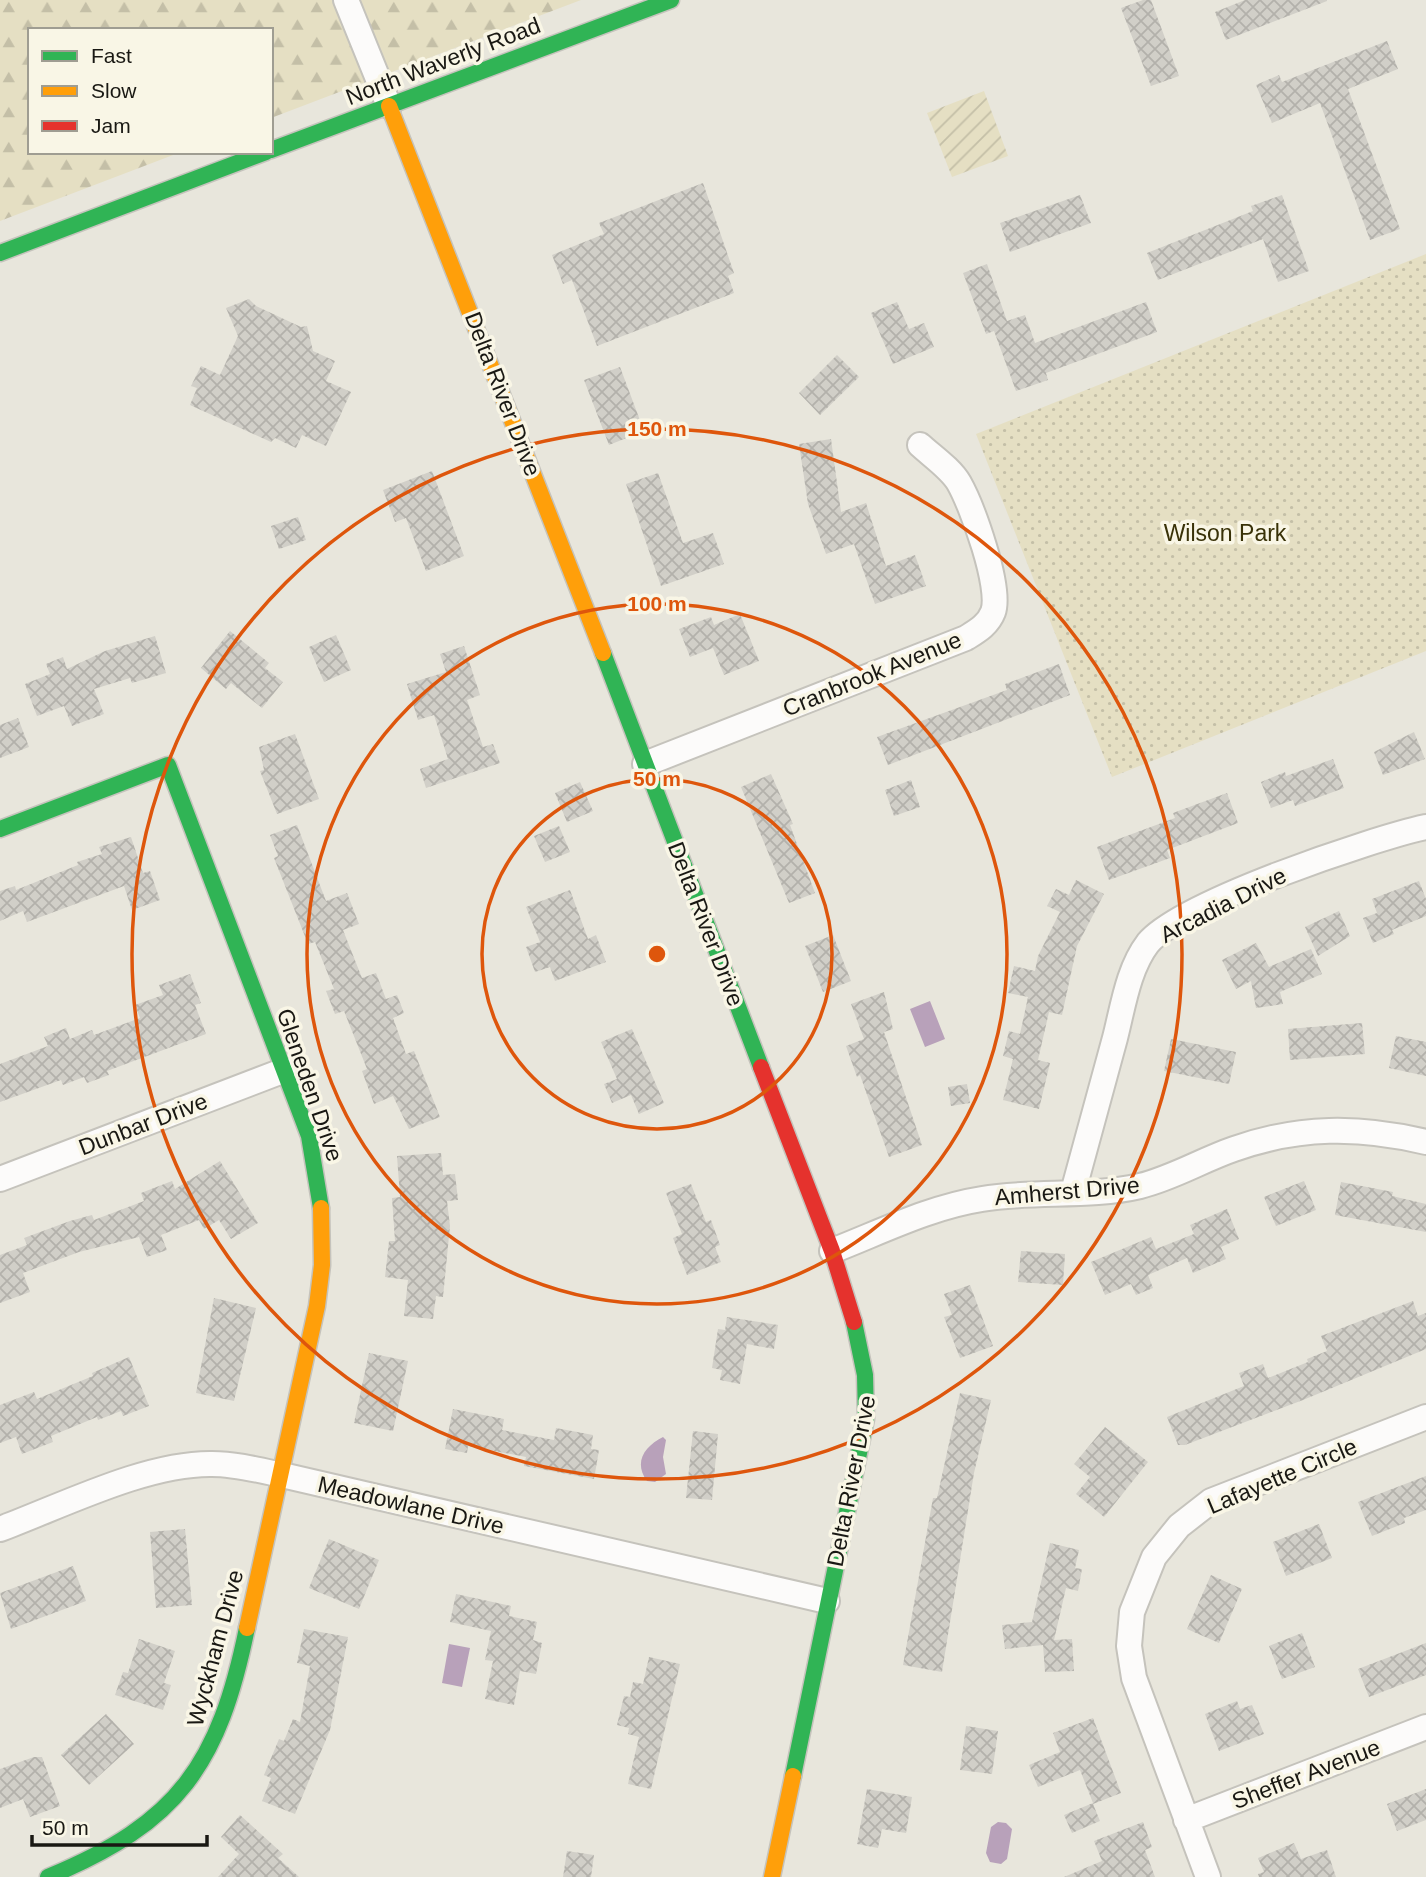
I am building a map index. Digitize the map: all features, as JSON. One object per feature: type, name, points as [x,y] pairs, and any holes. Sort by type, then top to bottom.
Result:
[{"type":"street","name":"Delta River Drive","points":[[346,0],[452,260],[832,1251],[861,1345],[869,1384],[859,1458],[827,1601],[772,1877]]},
{"type":"street","name":"North Waverly Road","points":[[273,149],[671,0]]},
{"type":"street","points":[[0,253],[261,154]]},
{"type":"street","name":"Cranbrook Avenue","points":[[645,764],[966,638],[985,626],[993,614],[997,598],[993,576],[958,482],[920,445]]},
{"type":"street","name":"Gleneden Drive","points":[[0,829],[169,765],[271,1042],[285,1070],[309,1136],[319,1178],[323,1228],[320,1285],[282,1475]]},
{"type":"street","name":"Arcadia Drive","points":[[1073,1192],[1129,986],[1137,961],[1149,942],[1165,929],[1208,906],[1299,867],[1426,827]]},
{"type":"street","name":"Dunbar Drive","points":[[0,1179],[285,1070]]},
{"type":"street","name":"Amherst Drive","points":[[832,1251],[931,1212],[980,1199],[1102,1192],[1142,1186],[1245,1145],[1313,1129],[1354,1129],[1426,1142]]},
{"type":"street","name":"Lafayette Circle","points":[[1208,1877],[1134,1678],[1129,1646],[1132,1612],[1154,1557],[1179,1526],[1211,1501],[1426,1416]]},
{"type":"street","name":"Meadowlane Drive","points":[[0,1530],[146,1474],[182,1465],[213,1464],[282,1475],[827,1601]]},
{"type":"street","name":"Wyckham Drive","points":[[48,1877],[89,1862],[124,1843],[157,1816],[184,1788],[208,1754],[225,1716],[282,1475]]},
{"type":"street","name":"Sheffer Avenue","points":[[1186,1821],[1426,1727]]},
{"type":"green space","points":[[0,0],[581,0],[273,117],[273,28],[28,28],[28,154],[176,154],[0,221]]},
{"type":"green space","points":[[984,91],[1008,156],[952,177],[927,113]]},
{"type":"green space","name":"Wilson Park","points":[[1426,254],[1426,651],[1112,777],[976,434]]},
{"type":"shaded area","points":[[930,1001],[945,1039],[925,1047],[910,1009]]},
{"type":"shaded area","points":[[663,1437],[666,1440],[663,1457],[666,1474],[655,1482],[647,1481],[641,1467],[643,1455]]},
{"type":"shaded area","points":[[449,1644],[470,1648],[462,1687],[442,1683]]},
{"type":"shaded area","points":[[998,1822],[1006,1823],[1012,1829],[1007,1859],[1001,1864],[990,1862],[986,1853],[991,1827]]},
{"type":"building","points":[[1151,0],[1179,76],[1151,86],[1121,8]]},
{"type":"building","points":[[1245,0],[1327,1],[1226,40],[1215,12]]},
{"type":"building","points":[[1387,41],[1398,69],[1348,89],[1400,229],[1370,240],[1320,103],[1272,123],[1256,85],[1279,75],[1282,82]]},
{"type":"building","points":[[703,183],[734,273],[728,276],[734,293],[597,346],[572,280],[563,284],[552,255],[604,234],[599,223]]},
{"type":"building","points":[[1080,195],[1091,223],[1010,252],[1000,223]]},
{"type":"building","points":[[1282,195],[1309,271],[1278,282],[1263,239],[1158,280],[1147,253],[1253,211],[1251,206]]},
{"type":"building","points":[[987,264],[1007,321],[1025,315],[1035,343],[1146,302],[1157,332],[1046,373],[1048,380],[1016,391],[994,331],[986,334],[963,273]]},
{"type":"building","points":[[249,299],[256,306],[301,327],[307,326],[313,351],[335,361],[326,381],[351,392],[326,446],[302,435],[296,448],[275,438],[271,442],[190,405],[197,388],[191,386],[201,366],[220,375],[238,336],[226,308]]},
{"type":"building","points":[[897,302],[909,329],[924,323],[934,347],[893,364],[871,313]]},
{"type":"building","points":[[837,355],[859,377],[820,415],[799,393]]},
{"type":"building","points":[[620,367],[644,431],[609,445],[584,380]]},
{"type":"building","points":[[831,439],[841,512],[866,503],[886,566],[915,555],[926,586],[875,604],[854,544],[826,554],[808,504],[799,444]]},
{"type":"building","points":[[432,471],[464,556],[426,571],[406,518],[395,522],[383,490]]},
{"type":"building","points":[[658,473],[683,543],[713,533],[724,564],[661,586],[626,484]]},
{"type":"building","points":[[298,517],[306,540],[279,549],[271,526]]},
{"type":"building","points":[[740,614],[759,661],[724,675],[713,648],[690,657],[679,629],[711,617],[714,625]]},
{"type":"building","points":[[230,631],[269,663],[265,668],[283,682],[262,708],[231,683],[226,689],[201,668]]},
{"type":"building","points":[[336,635],[351,670],[324,682],[309,647]]},
{"type":"building","points":[[155,636],[166,673],[132,683],[130,678],[94,689],[104,714],[72,726],[64,706],[37,716],[25,684],[50,674],[46,664],[63,657],[67,669],[105,651]]},
{"type":"building","points":[[464,646],[480,695],[467,700],[483,747],[493,744],[500,763],[426,788],[420,769],[448,759],[434,715],[418,720],[407,684],[446,672],[440,654]]},
{"type":"building","points":[[1059,664],[1070,695],[888,765],[877,737],[1007,690],[1005,684]]},
{"type":"building","points":[[18,718],[29,747],[0,758],[0,725]]},
{"type":"building","points":[[1414,732],[1425,759],[1383,775],[1374,752]]},
{"type":"building","points":[[295,734],[319,799],[277,814],[260,771],[264,770],[259,747]]},
{"type":"building","points":[[1333,759],[1344,788],[1295,806],[1293,800],[1271,808],[1261,782],[1285,772],[1286,776]]},
{"type":"building","points":[[771,774],[793,824],[790,825],[815,893],[789,903],[741,787]]},
{"type":"building","points":[[911,780],[920,807],[894,816],[885,790]]},
{"type":"building","points":[[580,782],[593,811],[567,822],[555,793]]},
{"type":"building","points":[[1227,793],[1238,823],[1167,850],[1170,858],[1109,880],[1097,847],[1175,818],[1173,813]]},
{"type":"building","points":[[297,825],[326,901],[347,893],[359,924],[343,930],[362,978],[376,973],[386,999],[397,995],[404,1013],[393,1018],[406,1054],[414,1051],[440,1117],[409,1129],[393,1096],[374,1104],[362,1071],[367,1069],[344,1011],[335,1014],[326,991],[334,989],[315,942],[308,944],[274,858],[278,856],[270,835]]},
{"type":"building","points":[[559,826],[570,852],[545,862],[534,836]]},
{"type":"building","points":[[131,837],[143,873],[150,871],[160,900],[132,910],[124,886],[27,922],[23,911],[0,921],[0,891],[15,886],[16,890],[78,865],[77,862],[102,854],[99,847]]},
{"type":"building","points":[[1076,880],[1104,894],[1077,946],[1062,1015],[1049,1012],[1038,1060],[1050,1063],[1039,1109],[1003,1100],[1013,1059],[1003,1056],[1009,1031],[1020,1034],[1028,997],[1008,993],[1014,966],[1035,971],[1038,956],[1060,912],[1047,906],[1056,889],[1069,895]]},
{"type":"building","points":[[1419,881],[1426,899],[1426,916],[1392,930],[1394,934],[1373,943],[1363,918],[1377,913],[1372,899]]},
{"type":"building","points":[[570,890],[588,939],[596,935],[606,962],[555,981],[550,967],[535,972],[526,947],[540,942],[526,907]]},
{"type":"building","points":[[1339,911],[1350,936],[1318,956],[1305,927]]},
{"type":"building","points":[[833,935],[851,981],[823,992],[805,946]]},
{"type":"building","points":[[1256,943],[1269,967],[1311,949],[1322,974],[1280,992],[1283,1004],[1256,1008],[1251,981],[1236,989],[1222,960]]},
{"type":"building","points":[[190,974],[201,1003],[195,1005],[206,1034],[107,1071],[109,1075],[87,1083],[84,1077],[63,1085],[61,1080],[0,1102],[0,1064],[48,1046],[44,1037],[66,1028],[70,1039],[92,1030],[94,1035],[140,1018],[135,1005],[163,995],[159,985]]},
{"type":"building","points":[[884,992],[893,1029],[884,1032],[922,1145],[889,1157],[860,1075],[857,1077],[846,1046],[864,1039],[851,1004]]},
{"type":"building","points":[[1362,1023],[1365,1054],[1290,1060],[1288,1029]]},
{"type":"building","points":[[632,1029],[664,1103],[639,1114],[631,1095],[612,1103],[604,1084],[617,1079],[601,1042]]},
{"type":"building","points":[[1396,1036],[1426,1042],[1426,1076],[1389,1068]]},
{"type":"building","points":[[1171,1039],[1236,1052],[1229,1084],[1164,1071]]},
{"type":"building","points":[[967,1084],[970,1103],[951,1106],[948,1087]]},
{"type":"building","points":[[441,1153],[443,1175],[455,1174],[458,1200],[447,1201],[450,1226],[443,1297],[436,1296],[433,1319],[404,1316],[408,1280],[385,1277],[389,1241],[395,1241],[392,1198],[400,1197],[397,1156]]},
{"type":"building","points":[[220,1161],[258,1223],[231,1239],[219,1220],[204,1229],[199,1220],[161,1235],[167,1250],[147,1257],[139,1237],[79,1252],[23,1273],[30,1292],[0,1303],[0,1255],[27,1245],[24,1238],[92,1215],[94,1220],[144,1201],[141,1193],[172,1181],[175,1189]]},
{"type":"building","points":[[1304,1181],[1316,1210],[1276,1226],[1264,1197]]},
{"type":"building","points":[[1341,1182],[1393,1192],[1392,1196],[1426,1204],[1426,1232],[1335,1215]]},
{"type":"building","points":[[691,1184],[706,1222],[711,1220],[720,1245],[715,1247],[721,1262],[687,1275],[673,1238],[682,1234],[666,1193]]},
{"type":"building","points":[[1227,1209],[1239,1239],[1221,1247],[1226,1259],[1193,1273],[1187,1258],[1148,1275],[1153,1288],[1136,1295],[1131,1284],[1105,1295],[1091,1262],[1151,1237],[1156,1249],[1194,1234],[1190,1225]]},
{"type":"building","points":[[1021,1251],[1065,1254],[1063,1285],[1018,1282]]},
{"type":"building","points":[[970,1285],[993,1346],[960,1358],[944,1317],[952,1315],[944,1294]]},
{"type":"building","points":[[214,1298],[256,1308],[234,1401],[196,1393]]},
{"type":"building","points":[[1413,1301],[1418,1316],[1426,1313],[1426,1349],[1303,1400],[1185,1445],[1178,1445],[1167,1417],[1244,1386],[1239,1373],[1263,1364],[1268,1378],[1308,1362],[1307,1359],[1327,1351],[1321,1336]]},
{"type":"building","points":[[727,1317],[778,1325],[774,1349],[747,1344],[740,1384],[720,1380],[722,1370],[712,1368],[718,1329],[725,1330]]},
{"type":"building","points":[[369,1353],[408,1361],[393,1431],[354,1423]]},
{"type":"building","points":[[129,1357],[149,1406],[123,1416],[121,1411],[98,1420],[97,1417],[51,1436],[53,1442],[22,1454],[16,1437],[0,1443],[0,1405],[34,1392],[37,1399],[93,1376],[92,1373]]},
{"type":"building","points":[[960,1393],[991,1400],[974,1473],[942,1672],[903,1665],[933,1498],[937,1498]]},
{"type":"building","points":[[453,1409],[504,1419],[502,1430],[554,1440],[556,1428],[593,1435],[591,1449],[599,1450],[594,1479],[524,1466],[526,1457],[468,1446],[467,1453],[445,1449]]},
{"type":"building","points":[[1105,1427],[1148,1462],[1104,1517],[1076,1494],[1090,1477],[1074,1464]]},
{"type":"building","points":[[693,1431],[718,1434],[712,1500],[686,1498]]},
{"type":"building","points":[[1426,1476],[1426,1510],[1404,1518],[1405,1523],[1372,1536],[1358,1502]]},
{"type":"building","points":[[1319,1524],[1332,1558],[1286,1576],[1273,1542]]},
{"type":"building","points":[[185,1529],[192,1605],[156,1608],[150,1532]]},
{"type":"building","points":[[329,1539],[379,1560],[359,1609],[309,1588]]},
{"type":"building","points":[[1050,1543],[1079,1550],[1075,1568],[1082,1569],[1078,1591],[1066,1588],[1054,1640],[1072,1639],[1074,1671],[1045,1672],[1043,1645],[1005,1649],[1002,1625],[1032,1622]]},
{"type":"building","points":[[73,1566],[86,1601],[11,1629],[0,1593]]},
{"type":"building","points":[[1211,1575],[1242,1589],[1219,1643],[1187,1629]]},
{"type":"building","points":[[456,1594],[511,1606],[509,1616],[537,1622],[533,1640],[542,1643],[536,1674],[520,1671],[514,1705],[485,1699],[493,1661],[485,1660],[491,1631],[450,1622]]},
{"type":"building","points":[[304,1629],[348,1637],[330,1730],[295,1814],[262,1801],[271,1778],[264,1775],[279,1739],[284,1741],[293,1719],[300,1722],[310,1666],[297,1663]]},
{"type":"building","points":[[1302,1633],[1315,1667],[1282,1679],[1269,1646]]},
{"type":"building","points":[[139,1639],[175,1651],[164,1683],[171,1685],[163,1710],[115,1695],[123,1672],[128,1673]]},
{"type":"building","points":[[1426,1643],[1426,1675],[1369,1697],[1358,1669]]},
{"type":"building","points":[[649,1657],[680,1664],[651,1789],[628,1784],[639,1737],[628,1734],[629,1728],[617,1725],[624,1696],[630,1697],[633,1682],[643,1684]]},
{"type":"building","points":[[1237,1701],[1240,1709],[1252,1705],[1264,1734],[1219,1751],[1205,1714]]},
{"type":"building","points":[[106,1714],[134,1744],[89,1785],[61,1755]]},
{"type":"building","points":[[1093,1718],[1121,1793],[1093,1804],[1100,1821],[1072,1833],[1064,1815],[1093,1803],[1080,1770],[1038,1787],[1029,1765],[1060,1752],[1053,1733]]},
{"type":"building","points":[[966,1726],[998,1731],[992,1774],[960,1770]]},
{"type":"building","points":[[34,1757],[42,1757],[60,1806],[30,1817],[23,1799],[0,1808],[0,1769]]},
{"type":"building","points":[[867,1789],[912,1797],[906,1833],[882,1829],[878,1848],[857,1844]]},
{"type":"building","points":[[1426,1789],[1426,1820],[1397,1831],[1387,1804]]},
{"type":"building","points":[[240,1815],[283,1854],[278,1858],[299,1877],[218,1877],[239,1854],[221,1837]]},
{"type":"building","points":[[1143,1822],[1152,1847],[1145,1850],[1155,1877],[1064,1877],[1102,1861],[1094,1841]]},
{"type":"building","points":[[1294,1843],[1301,1859],[1327,1850],[1336,1877],[1259,1877],[1258,1874],[1264,1872],[1258,1858]]},
{"type":"building","points":[[567,1851],[594,1855],[591,1877],[563,1877]]},
{"type":"traffic: fast","points":[[273,149],[671,0]]},
{"type":"traffic: fast","points":[[0,253],[261,154]]},
{"type":"traffic: fast","points":[[603,653],[761,1067]]},
{"type":"traffic: fast","points":[[0,829],[168,765],[309,1136],[321,1208]]},
{"type":"traffic: fast","points":[[793,1776],[866,1419],[865,1375],[854,1322]]},
{"type":"traffic: fast","points":[[48,1877],[93,1856],[130,1834],[161,1810],[186,1783],[206,1752],[223,1717],[247,1628]]},
{"type":"traffic: slow","points":[[389,106],[603,653]]},
{"type":"traffic: slow","points":[[247,1628],[317,1306],[322,1265],[321,1208]]},
{"type":"traffic: slow","points":[[772,1877],[793,1776]]},
{"type":"traffic: jam","points":[[761,1067],[832,1251],[854,1322]]}]
